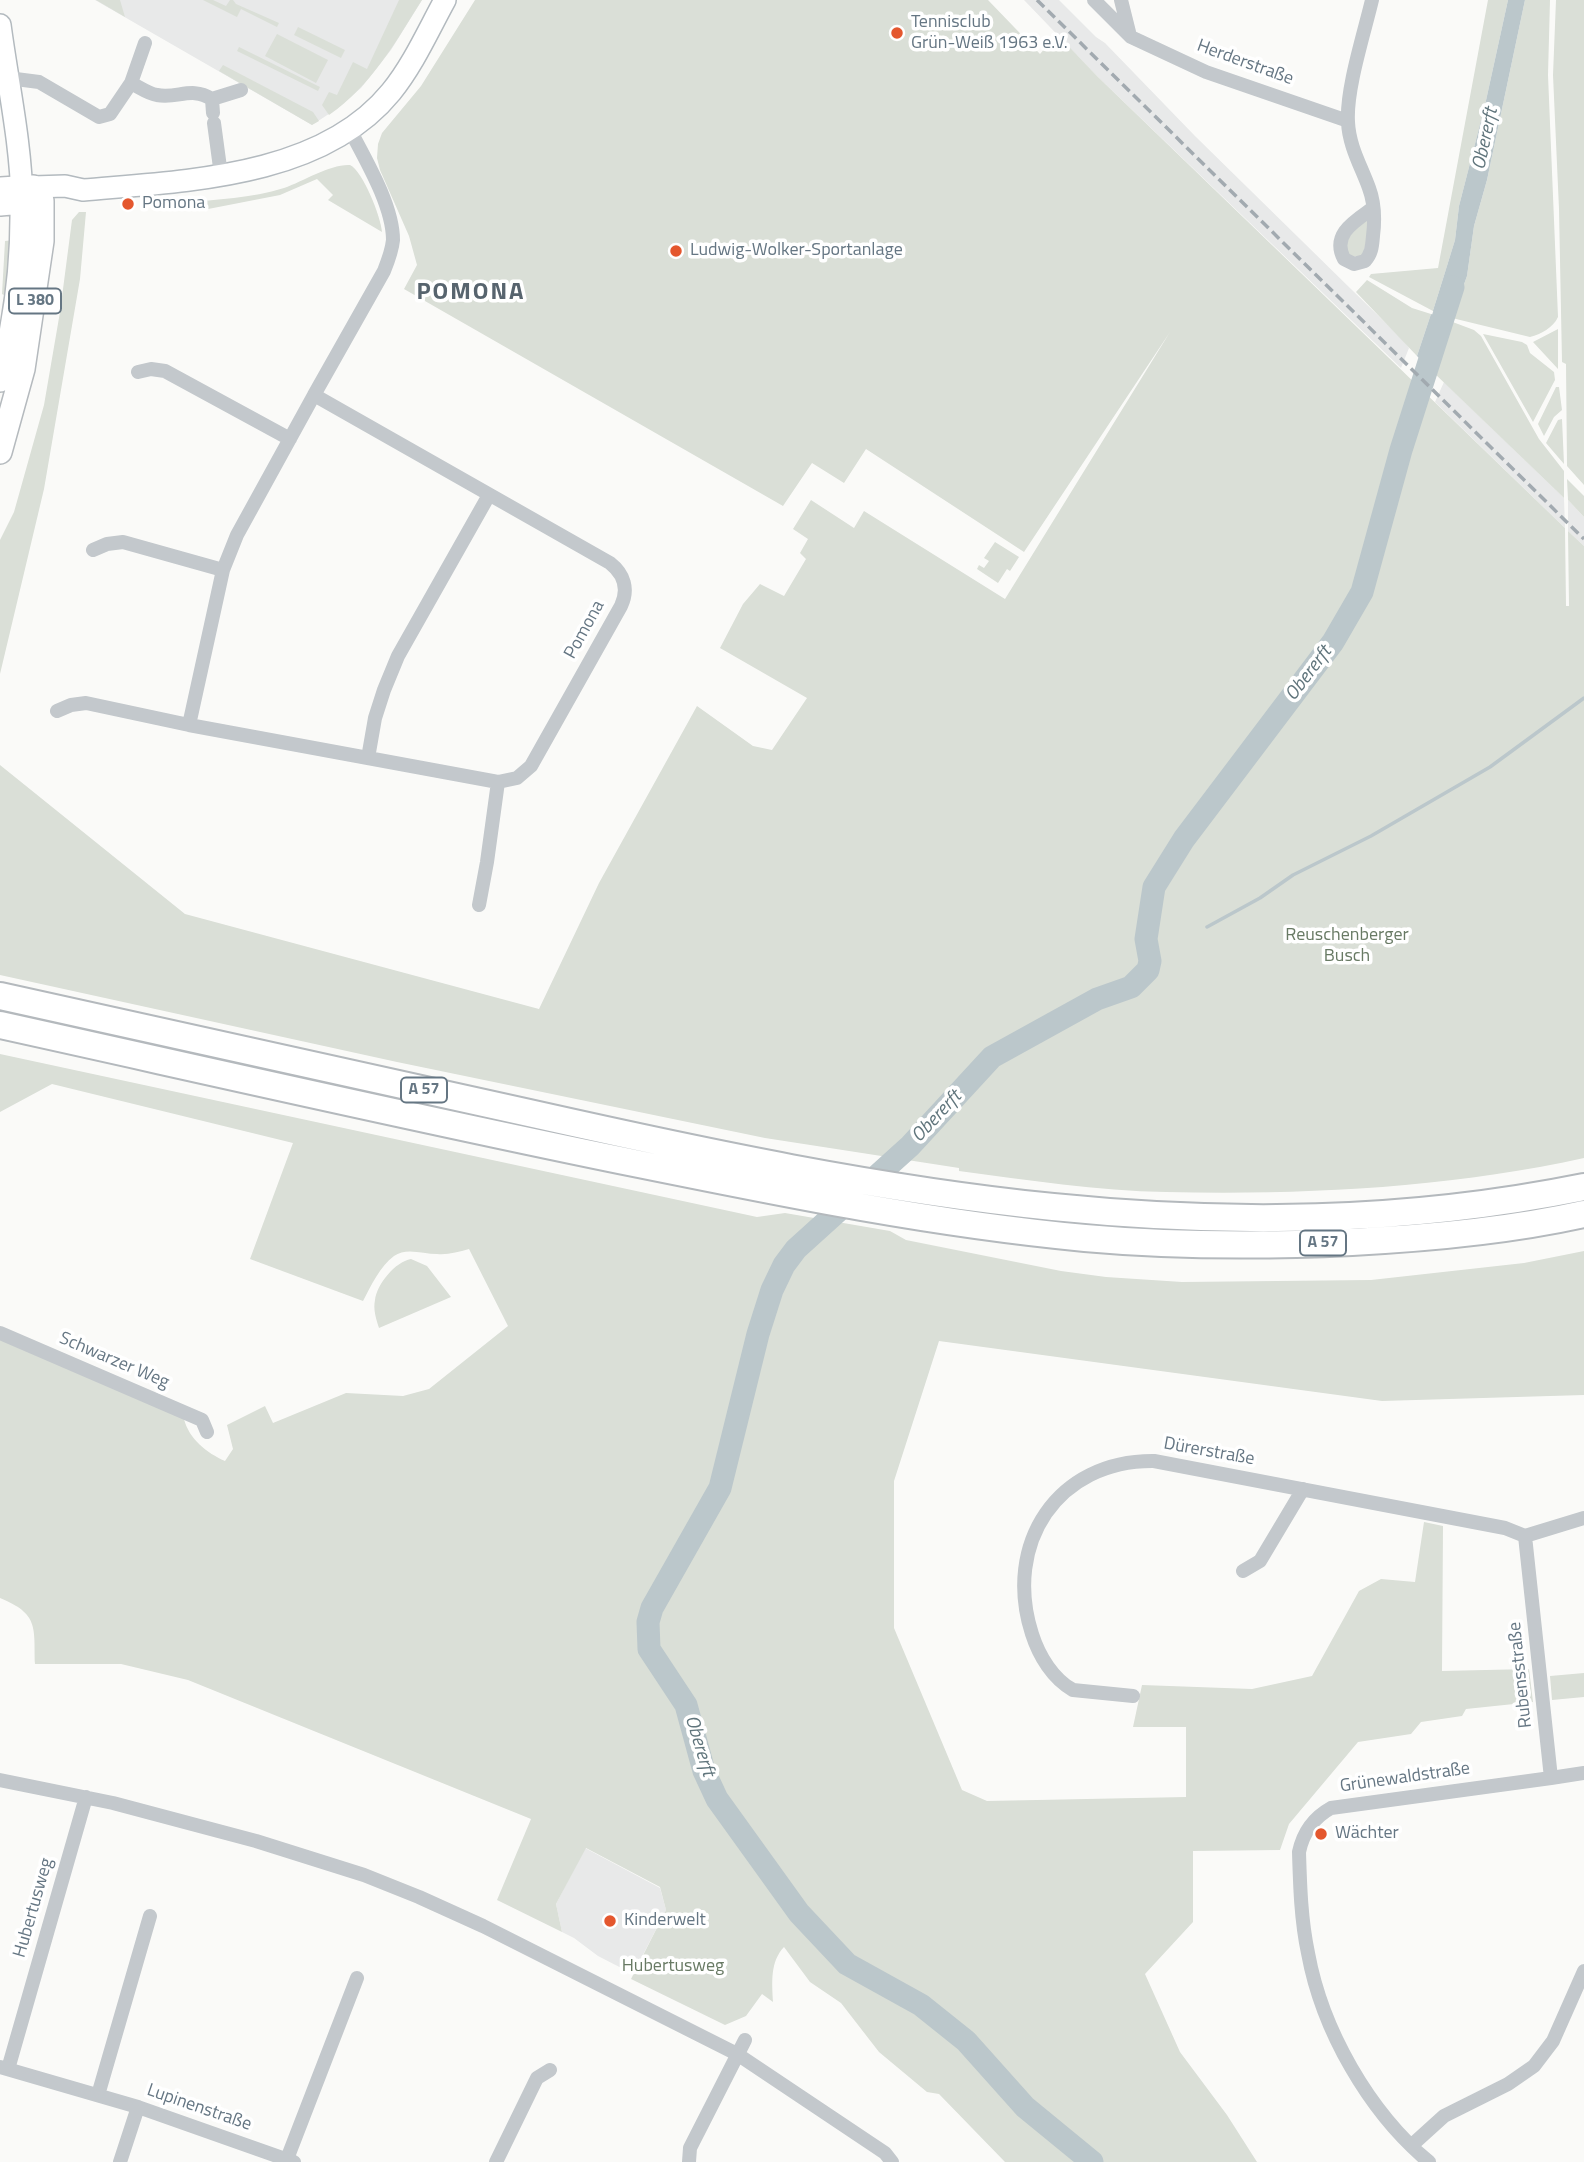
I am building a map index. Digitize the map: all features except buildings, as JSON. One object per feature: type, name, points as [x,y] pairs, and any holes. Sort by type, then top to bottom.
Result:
[{"type":"highway","name":"A 57","points":[[0,996],[649,1140],[908,1189],[1068,1210],[1176,1217],[1286,1219],[1398,1214],[1461,1207],[1584,1187]]},
{"type":"highway","name":"A 57","points":[[0,1025],[578,1152],[836,1204],[1087,1238],[1185,1245],[1291,1245],[1410,1239],[1484,1231],[1584,1214]]},
{"type":"main road","points":[[20,195],[67,199],[83,190],[221,176],[291,159],[322,145],[364,118],[391,93],[445,0]]},
{"type":"main road","name":"L 380","points":[[0,25],[18,135],[23,234],[19,288],[0,380]]},
{"type":"main road","name":"L 380","points":[[0,452],[23,369],[44,232],[20,195]]},
{"type":"street","name":"Herderstraße","points":[[1094,0],[1131,37],[1206,72],[1348,121]]},
{"type":"street","points":[[1121,0],[1131,37]]},
{"type":"street","points":[[1372,0],[1349,103],[1348,121],[1352,148],[1370,190],[1373,208]]},
{"type":"street","points":[[8,78],[39,82],[99,117],[110,114],[131,83],[145,43]]},
{"type":"street","points":[[131,83],[157,95],[196,92],[213,112],[221,176]]},
{"type":"street","points":[[213,112],[241,90]]},
{"type":"street","points":[[189,725],[208,628],[223,570],[237,535],[384,271],[392,250],[391,224],[384,204],[349,128]]},
{"type":"street","points":[[138,372],[165,370],[290,439]]},
{"type":"street","name":"Pomona","points":[[314,395],[610,563],[621,574],[625,586],[621,606],[531,766],[517,778],[498,782]]},
{"type":"street","points":[[369,758],[381,699],[398,656],[489,495]]},
{"type":"street","points":[[93,550],[107,544],[123,542],[223,570]]},
{"type":"street","points":[[57,711],[86,703],[189,725],[498,782],[479,905]]},
{"type":"street","name":"Schwarzer Weg","points":[[0,1333],[202,1420],[207,1432]]},
{"type":"street","name":"Dürerstraße","points":[[1133,1696],[1073,1690],[1056,1677],[1034,1640],[1027,1618],[1024,1572],[1033,1537],[1055,1501],[1086,1476],[1113,1465],[1154,1461],[1505,1528],[1525,1536]]},
{"type":"street","points":[[1243,1571],[1260,1561],[1303,1489]]},
{"type":"street","points":[[1525,1536],[1584,1518]]},
{"type":"street","name":"Rubensstraße","points":[[1525,1536],[1551,1778]]},
{"type":"street","points":[[1551,1778],[1584,1773]]},
{"type":"street","name":"Grünewaldstraße","points":[[1429,2162],[1383,2114],[1365,2089],[1329,2024],[1318,1995],[1303,1927],[1299,1852],[1301,1842],[1315,1819],[1331,1808],[1551,1778]]},
{"type":"street","points":[[0,1780],[86,1797],[257,1841],[364,1875],[483,1926],[737,2054],[886,2153],[892,2162]]},
{"type":"street","name":"Hubertusweg","points":[[4,2068],[86,1797]]},
{"type":"street","points":[[98,2095],[150,1916]]},
{"type":"street","points":[[1412,2145],[1444,2116],[1508,2084],[1535,2066],[1553,2040],[1584,1971]]},
{"type":"street","name":"Lupinenstraße","points":[[4,2068],[138,2107],[291,2161],[357,1978]]},
{"type":"street","points":[[689,2162],[690,2148],[745,2040]]},
{"type":"street","points":[[496,2162],[537,2078],[550,2070]]},
{"type":"street","points":[[120,2162],[138,2107]]},
{"type":"shaded area","points":[[95,0],[422,0],[391,50],[361,88],[338,108],[312,125]]},
{"type":"shaded area","points":[[1024,0],[1059,0],[1105,43],[1195,136],[1404,341],[1409,348],[1401,368],[1097,76]]},
{"type":"shaded area","points":[[1444,382],[1564,498],[1565,528],[1435,402]]},
{"type":"shaded area","points":[[1568,500],[1584,517],[1584,546],[1568,531]]},
{"type":"shaded area","name":"Kinderwelt","points":[[585,1848],[660,1888],[666,1910],[633,1974],[598,1956],[562,1932],[556,1904]]},
{"type":"green space","points":[[96,0],[120,0],[125,17]]},
{"type":"green space","points":[[203,0],[213,0],[226,6],[233,0],[236,4],[279,23],[277,27],[241,9],[237,17]]},
{"type":"green space","points":[[399,0],[422,0],[370,77],[329,115],[322,105],[329,92],[337,95],[353,62],[367,69]]},
{"type":"green space","name":"Reuschenberger Busch","points":[[475,0],[988,0],[1040,54],[1057,34],[1097,76],[1565,528],[1566,606],[1569,606],[1568,531],[1584,546],[1584,1158],[1429,1183],[1323,1190],[1166,1192],[1062,1184],[959,1171],[959,1168],[765,1138],[397,1062],[0,975],[0,765],[185,914],[539,1009],[599,883],[697,706],[753,746],[772,750],[807,698],[720,648],[743,604],[760,584],[784,596],[806,559],[800,553],[808,539],[793,529],[811,500],[854,528],[864,511],[1005,599],[1170,332],[1024,552],[866,449],[844,483],[812,463],[783,506],[404,289],[417,265],[409,236],[380,170],[378,144],[382,133],[421,86]]},
{"type":"green space","points":[[1488,0],[1508,0],[1459,206],[1455,240],[1433,311],[1369,277],[1371,274],[1438,268]]},
{"type":"green space","points":[[1525,0],[1550,0],[1548,75],[1558,317],[1546,330],[1530,337],[1452,318],[1467,276],[1474,226],[1487,180]]},
{"type":"green space","points":[[1556,0],[1584,0],[1584,485],[1567,466],[1566,364],[1562,362],[1553,75]]},
{"type":"green space","points":[[298,27],[345,50],[341,58],[294,35]]},
{"type":"green space","points":[[277,34],[328,60],[316,83],[265,56]]},
{"type":"green space","points":[[239,47],[320,87],[318,91],[237,51]]},
{"type":"green space","points":[[223,65],[313,112],[319,121],[312,125],[219,71]]},
{"type":"green space","points":[[350,165],[360,176],[370,195],[382,232],[328,200],[333,195],[317,179],[280,195],[203,210],[183,202],[259,194],[284,188],[326,170]]},
{"type":"green space","points":[[79,212],[86,212],[80,279],[44,489],[0,674],[0,540],[14,512],[44,405],[72,220]]},
{"type":"green space","points":[[1365,219],[1370,222],[1363,257],[1345,256],[1344,240]]},
{"type":"green space","points":[[13,240],[12,261],[4,295],[5,241]]},
{"type":"green space","points":[[1367,280],[1412,308],[1431,314],[1417,356],[1356,292]]},
{"type":"green space","points":[[1450,321],[1474,330],[1481,336],[1539,439],[1564,471],[1564,498],[1433,372]]},
{"type":"green space","points":[[1558,329],[1558,369],[1533,342]]},
{"type":"green space","points":[[1483,334],[1522,342],[1527,345],[1530,353],[1554,372],[1555,380],[1533,422]]},
{"type":"green space","points":[[1556,387],[1559,387],[1562,410],[1554,417],[1544,436],[1538,424]]},
{"type":"green space","points":[[1562,419],[1564,464],[1546,443],[1558,420]]},
{"type":"green space","points":[[1567,479],[1584,496],[1584,517],[1568,500]]},
{"type":"green space","points":[[995,542],[1019,557],[998,583],[977,569],[979,565],[984,568],[989,561],[984,558]]},
{"type":"green space","points":[[0,1054],[757,1217],[785,1213],[890,1231],[906,1240],[1061,1271],[1106,1277],[1182,1282],[1371,1280],[1524,1263],[1584,1251],[1584,1395],[1382,1401],[939,1341],[894,1481],[894,1628],[962,1790],[987,1801],[1186,1797],[1186,1727],[1133,1727],[1142,1685],[1252,1689],[1312,1676],[1359,1591],[1381,1579],[1415,1582],[1424,1522],[1443,1526],[1442,1671],[1529,1669],[1533,1702],[1466,1709],[1462,1716],[1421,1722],[1411,1734],[1358,1742],[1289,1824],[1280,1850],[1193,1851],[1193,1922],[1145,1974],[1180,2052],[1227,2115],[1257,2162],[1005,2162],[939,2094],[927,2092],[879,2052],[841,2003],[810,1982],[784,1947],[774,1966],[773,2002],[762,1994],[746,2016],[725,2025],[631,1979],[666,1910],[660,1887],[586,1848],[556,1904],[562,1932],[497,1900],[531,1819],[188,1680],[121,1664],[35,1664],[32,1623],[22,1610],[0,1598],[0,1339],[184,1419],[190,1433],[200,1445],[225,1461],[233,1449],[227,1425],[265,1406],[273,1423],[346,1393],[403,1396],[429,1389],[508,1326],[469,1249],[445,1254],[409,1251],[399,1253],[380,1271],[363,1301],[250,1259],[293,1143],[52,1084],[0,1112]]},
{"type":"green space","points":[[411,1259],[427,1266],[451,1297],[379,1328],[374,1307],[379,1287],[393,1269]]},
{"type":"green space","points":[[1584,1673],[1584,1697],[1552,1700],[1550,1676]]},
{"type":"water","points":[[1508,0],[1525,0],[1487,180],[1474,226],[1467,276],[1452,318],[1433,311],[1455,240],[1459,206]]},
{"type":"water","points":[[1431,314],[1450,321],[1433,372],[1417,356]]},
{"type":"waterway","name":"Obererft","points":[[1092,2162],[1025,2107],[966,2041],[921,2005],[847,1964],[799,1913],[717,1799],[704,1771],[686,1705],[649,1649],[648,1622],[652,1608],[720,1488],[758,1334],[772,1290],[784,1265],[796,1249],[910,1146],[992,1057],[1097,999],[1131,987],[1148,970],[1150,961],[1146,939],[1154,887],[1184,839],[1333,642],[1362,592],[1401,450],[1453,287]]},
{"type":"waterway","points":[[1207,927],[1260,898],[1293,875],[1371,836],[1490,767],[1584,698]]},
{"type":"railway","points":[[1037,0],[1584,539]]},
{"type":"place","name":"Tennisclub Grün-Weiß 1963 e.V.","points":[[897,33]]},
{"type":"place","name":"Pomona","points":[[128,204]]},
{"type":"place","name":"Ludwig-Wolker-Sportanlage","points":[[676,251]]},
{"type":"place","name":"Wächter","points":[[1321,1834]]},
{"type":"place","name":"Kinderwelt","points":[[610,1921]]},
{"type":"district","name":"POMONA","points":[[471,293]]}]
